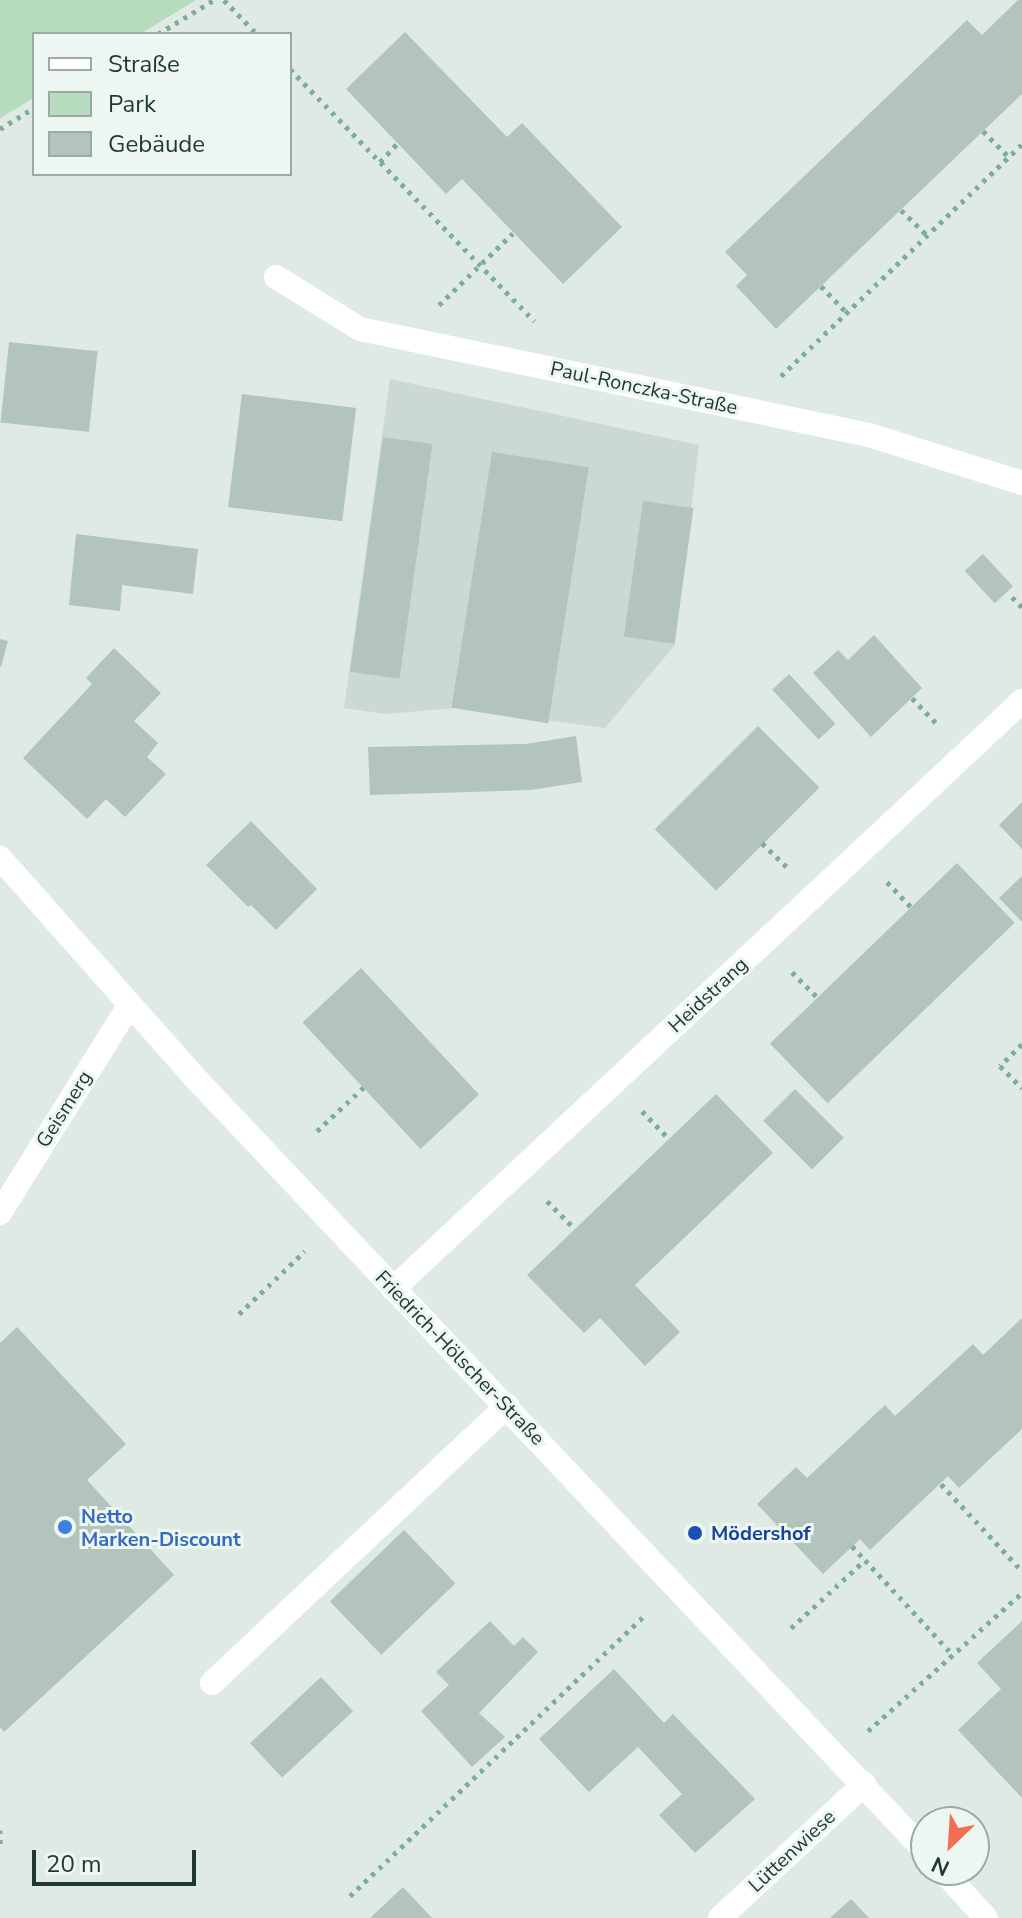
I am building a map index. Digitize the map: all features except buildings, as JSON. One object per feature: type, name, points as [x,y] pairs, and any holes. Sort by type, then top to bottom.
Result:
[{"type":"street","name":"Paul-Ronczka-Straße","points":[[276,277],[360,329],[869,435],[1022,483]]},
{"type":"street","name":"Heidstrang","points":[[393,1289],[1022,701]]},
{"type":"street","name":"Friedrich-Hölscher-Straße","points":[[0,858],[129,1006],[393,1289],[507,1406],[674,1588],[910,1834]]},
{"type":"street","name":"Geismerg","points":[[0,1213],[129,1006]]},
{"type":"street","points":[[212,1683],[507,1406]]},
{"type":"street","name":"Lüttenwiese","points":[[720,1918],[864,1784]]},
{"type":"street","points":[[957,1886],[986,1918]]},
{"type":"path","points":[[161,32],[214,0]]},
{"type":"path","points":[[224,0],[255,32]]},
{"type":"path","points":[[292,71],[540,328]]},
{"type":"path","points":[[0,129],[32,109]]},
{"type":"path","points":[[983,131],[1009,157]]},
{"type":"path","points":[[380,162],[398,143]]},
{"type":"path","points":[[772,385],[1022,144]]},
{"type":"path","points":[[901,210],[927,235]]},
{"type":"path","points":[[430,313],[513,233]]},
{"type":"path","points":[[821,286],[847,313]]},
{"type":"path","points":[[1012,597],[1022,607]]},
{"type":"path","points":[[912,698],[944,731]]},
{"type":"path","points":[[762,843],[793,874]]},
{"type":"path","points":[[878,872],[911,907]]},
{"type":"path","points":[[783,963],[817,997]]},
{"type":"path","points":[[1022,1044],[1000,1066],[1022,1088]]},
{"type":"path","points":[[317,1131],[364,1087]]},
{"type":"path","points":[[635,1105],[669,1139]]},
{"type":"path","points":[[541,1195],[575,1229]]},
{"type":"path","points":[[239,1314],[306,1251]]},
{"type":"path","points":[[941,1484],[1022,1571]]},
{"type":"path","points":[[852,1546],[953,1655]]},
{"type":"path","points":[[791,1628],[865,1560]]},
{"type":"path","points":[[350,1896],[674,1588]]},
{"type":"path","points":[[839,1757],[1022,1593]]},
{"type":"path","points":[[0,1830],[0,1849]]},
{"type":"shaded area","points":[[390,379],[699,445],[675,645],[605,728],[456,708],[385,714],[344,708]]},
{"type":"green space","points":[[0,0],[196,0],[143,32],[32,32],[32,99],[0,118]]},
{"type":"place","name":"Netto Marken-Discount","points":[[65,1527]]},
{"type":"place","name":"Mödershof","points":[[695,1533]]}]
